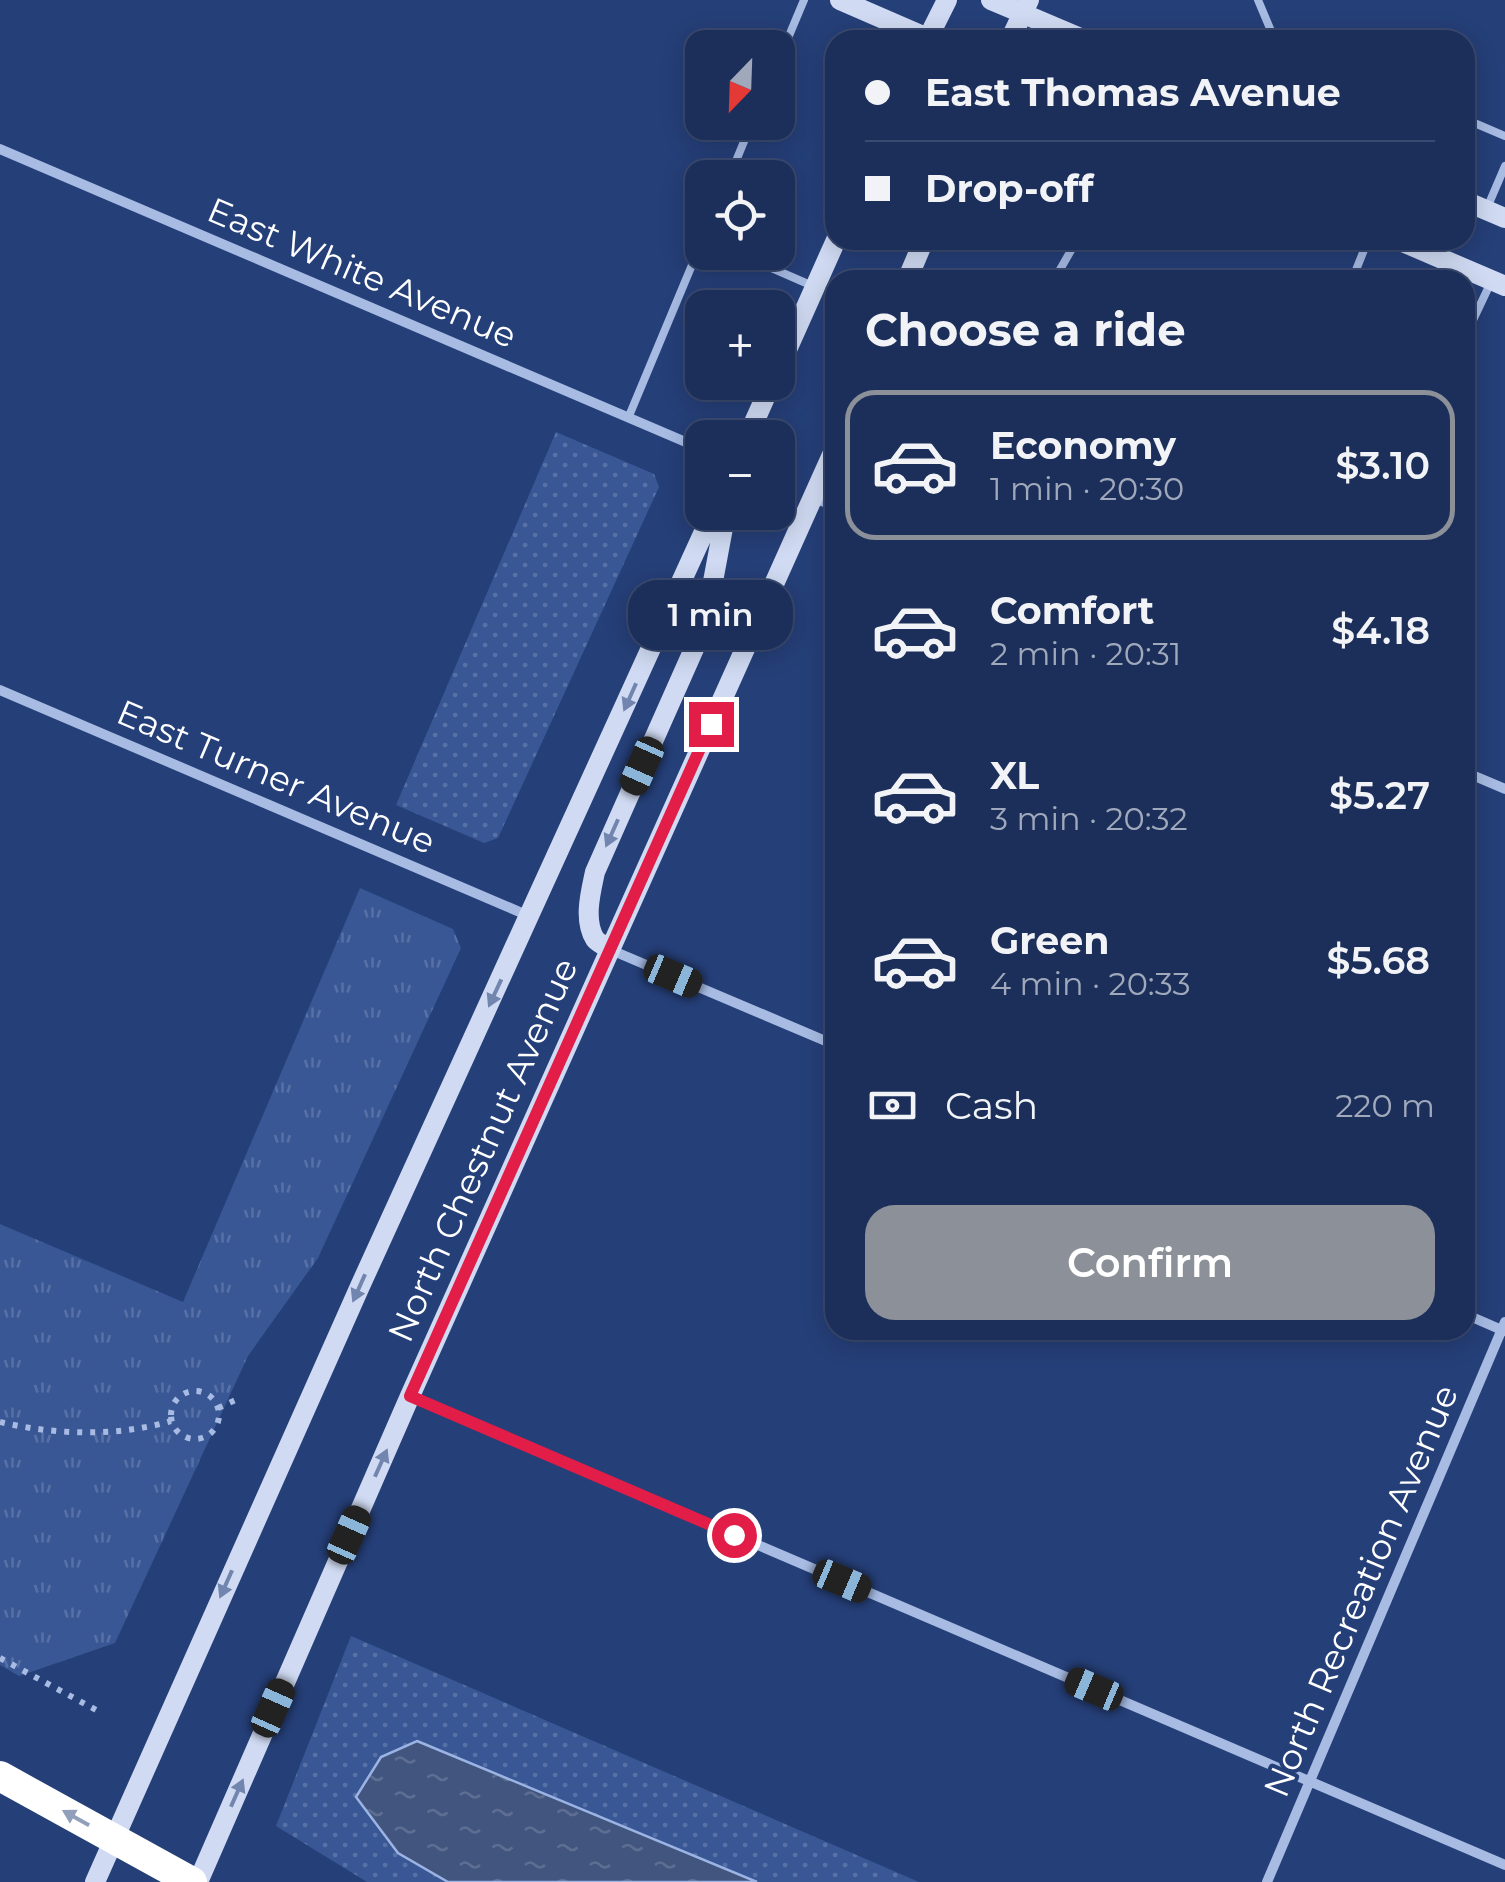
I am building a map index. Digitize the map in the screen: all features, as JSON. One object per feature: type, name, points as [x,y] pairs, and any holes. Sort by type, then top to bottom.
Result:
[{"type":"highway","points":[[0,1776],[195,1882]]},
{"type":"main road","points":[[840,0],[907,30]]},
{"type":"main road","points":[[933,30],[946,0]]},
{"type":"main road","points":[[991,0],[1025,7],[1067,30]]},
{"type":"main road","points":[[1015,30],[1025,7]]},
{"type":"main road","points":[[795,332],[832,250]]},
{"type":"main road","points":[[1421,250],[1468,270]]},
{"type":"main road","points":[[1475,273],[1499,283]]},
{"type":"main road","name":"North Chestnut Avenue","points":[[195,1882],[608,949],[825,472]]},
{"type":"main road","name":"North Chestnut Avenue","points":[[94,1882],[354,1300],[706,530]]},
{"type":"main road","points":[[608,949],[595,939],[589,916],[595,872],[705,624],[723,530]]},
{"type":"street","name":"East White Avenue","points":[[0,149],[685,441]]},
{"type":"street","points":[[814,498],[825,502]]},
{"type":"street","name":"East Turner Avenue","points":[[0,690],[530,916]]},
{"type":"street","points":[[1475,776],[1505,789]]},
{"type":"street","points":[[608,949],[825,1041]]},
{"type":"street","points":[[1475,1317],[1504,1327]]},
{"type":"street","name":"North Recreation Avenue","points":[[1266,1882],[1504,1327]]},
{"type":"street","points":[[410,1396],[1505,1864]]},
{"type":"lane","points":[[791,30],[804,0]]},
{"type":"lane","points":[[1258,0],[1271,30]]},
{"type":"lane","points":[[1475,123],[1505,136]]},
{"type":"lane","points":[[1496,214],[1505,166]]},
{"type":"lane","points":[[629,416],[690,270]]},
{"type":"lane","points":[[776,270],[815,287]]},
{"type":"lane","points":[[1475,321],[1499,283]]},
{"type":"path","points":[[190,1391],[206,1393],[218,1408],[216,1426],[200,1439],[185,1437],[171,1420],[172,1405],[190,1391]]},
{"type":"path","points":[[218,1408],[240,1398]]},
{"type":"path","points":[[0,1422],[95,1432],[130,1430],[171,1420]]},
{"type":"path","points":[[0,1658],[98,1711]]},
{"type":"green space","points":[[556,432],[654,474],[659,487],[498,838],[484,843],[396,805]]},
{"type":"green space","points":[[360,888],[453,929],[461,948],[318,1258],[248,1356],[115,1643],[19,1676],[0,1665],[0,1224],[183,1302]]},
{"type":"green space","points":[[351,1636],[919,1882],[367,1882],[276,1826]]},
{"type":"water","points":[[417,1741],[757,1882],[448,1882],[398,1853],[356,1797],[381,1757]]},
{"type":"route","points":[[711,724],[410,1396],[734,1535]]}]
